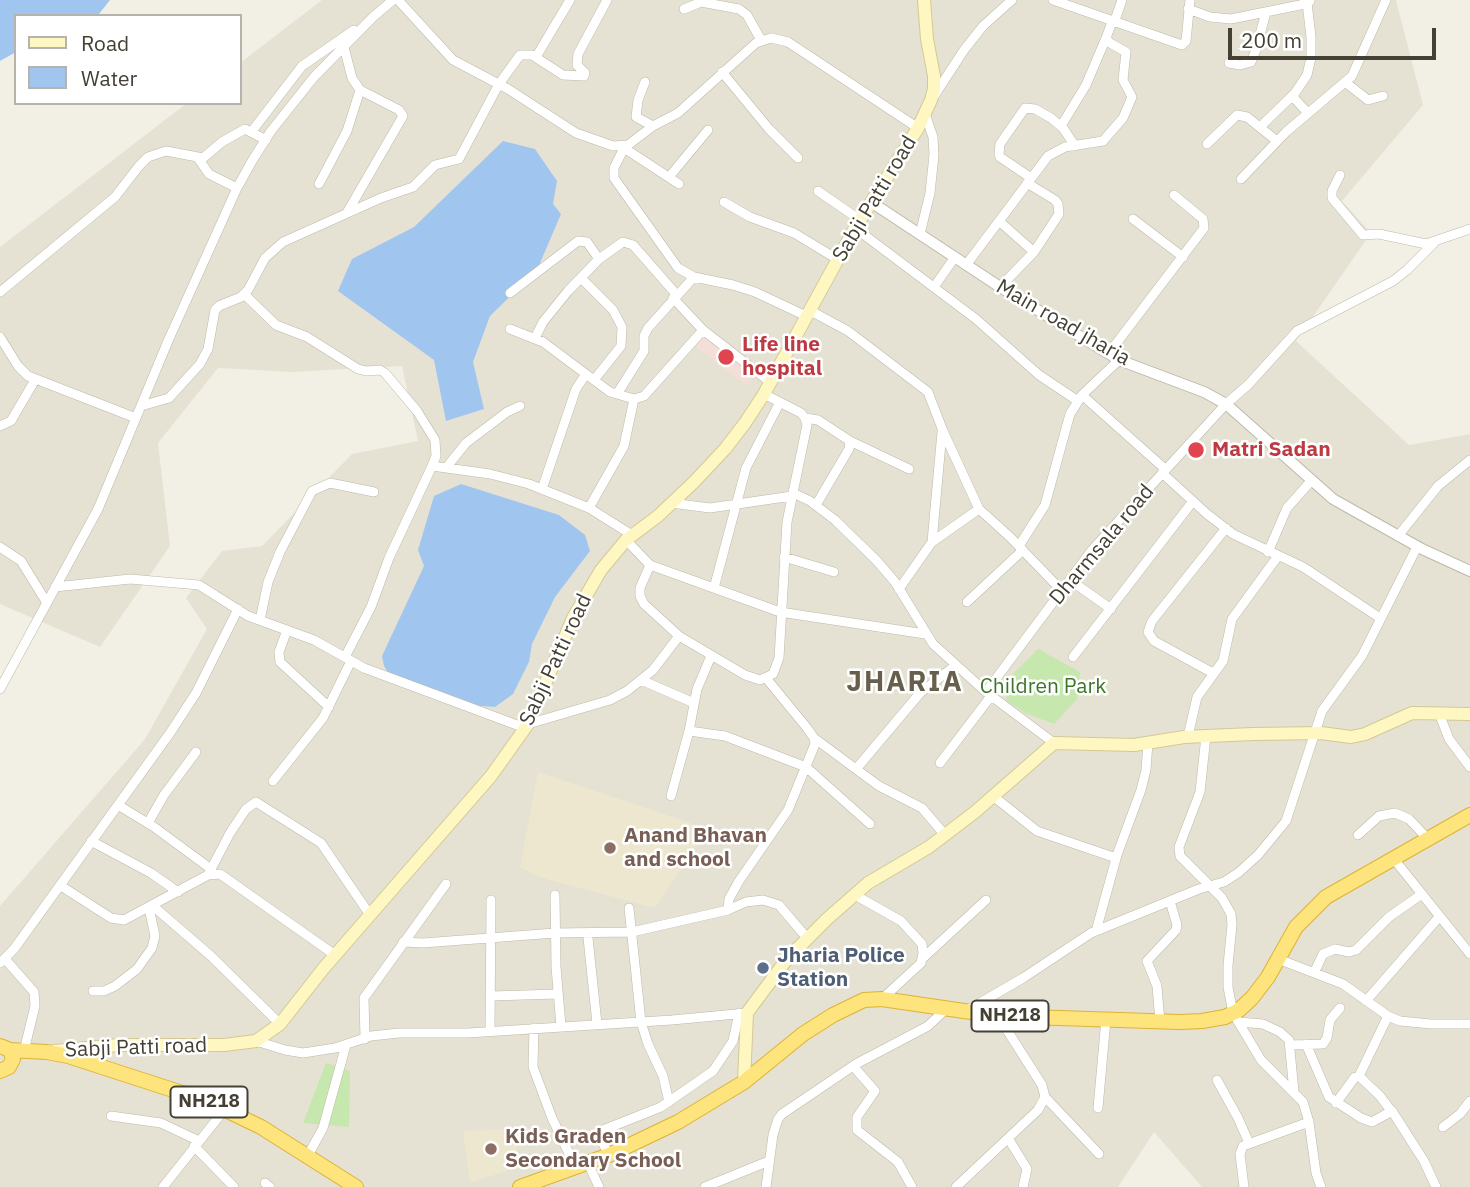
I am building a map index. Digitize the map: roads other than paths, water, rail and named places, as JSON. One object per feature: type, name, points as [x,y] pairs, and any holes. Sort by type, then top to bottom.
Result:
[{"type":"highway","points":[[1235,1018],[1252,998],[1296,927],[1311,909],[1348,883],[1470,815]]},
{"type":"highway","name":"NH218","points":[[520,1187],[609,1155],[678,1122],[744,1082],[803,1034],[864,1000],[881,999],[998,1016],[1160,1022],[1235,1018]]},
{"type":"highway","points":[[0,1071],[6,1070],[12,1063],[11,1049]]},
{"type":"highway","name":"NH218","points":[[11,1049],[47,1052],[83,1060],[225,1109],[261,1127],[356,1187]]},
{"type":"main road","name":"Sabji Patti road","points":[[47,1052],[118,1045],[224,1045],[256,1041],[280,1024],[335,955],[491,776],[526,726],[547,683],[560,646],[586,594],[613,553],[671,503],[726,449],[767,388],[857,224],[918,128],[932,100],[934,76],[923,0]]},
{"type":"main road","points":[[744,1082],[743,1013],[787,959],[868,884],[945,835],[1054,743],[1134,745],[1206,736],[1314,734],[1356,737],[1412,713],[1470,714]]},
{"type":"street","points":[[252,131],[302,66],[396,0],[453,60],[499,84],[576,134],[613,146],[625,147],[679,184]]},
{"type":"street","points":[[536,57],[570,0]]},
{"type":"street","points":[[141,406],[162,402],[175,393],[205,357],[215,310],[244,294],[265,258],[283,242],[413,187],[435,165],[459,159],[499,84],[520,54],[528,53],[563,75],[584,76],[585,73],[577,65],[578,54],[607,0]]},
{"type":"street","points":[[932,100],[983,26],[1012,0]]},
{"type":"street","points":[[1053,0],[1182,46],[1186,41],[1187,4],[1219,19],[1242,18],[1309,1],[1310,67],[1292,96],[1260,127]]},
{"type":"street","points":[[1060,126],[1081,95],[1122,0]]},
{"type":"street","points":[[1241,179],[1278,141],[1357,69],[1386,0]]},
{"type":"street","points":[[684,9],[701,2],[739,9],[747,15],[761,40]]},
{"type":"street","points":[[1228,63],[1240,65],[1251,62],[1266,12]]},
{"type":"street","points":[[0,688],[98,509],[237,188],[265,139],[314,77],[369,21]]},
{"type":"street","points":[[918,128],[788,41],[771,38],[761,40],[678,113],[653,126],[625,147],[614,168],[614,178],[678,268],[694,278],[755,292],[848,331],[920,385],[932,400],[943,431],[979,509],[1062,591]]},
{"type":"street","points":[[966,265],[1055,151],[1097,143],[1107,138],[1123,118],[1131,101],[1131,94],[1123,80],[1126,52],[1106,38]]},
{"type":"street","points":[[344,47],[352,78],[360,90],[399,110],[402,121],[347,213]]},
{"type":"street","points":[[722,72],[769,129],[798,158]]},
{"type":"street","points":[[645,82],[638,100],[636,117],[653,126]]},
{"type":"street","points":[[1345,82],[1368,100],[1383,96]]},
{"type":"street","points":[[319,184],[347,131],[360,90]]},
{"type":"street","points":[[1292,96],[1308,113]]},
{"type":"street","points":[[1000,287],[1034,252],[1060,210],[1055,200],[1000,157],[1000,145],[1025,108],[1039,111],[1060,126],[1075,146]]},
{"type":"street","points":[[920,234],[930,193],[934,155],[933,136],[925,114]]},
{"type":"street","points":[[1207,144],[1237,115],[1247,117],[1278,141]]},
{"type":"street","points":[[669,177],[708,130]]},
{"type":"street","points":[[0,292],[115,197],[143,161],[166,151],[198,158],[206,156],[241,131],[252,131],[265,139]]},
{"type":"street","points":[[198,158],[209,174],[237,188]]},
{"type":"street","points":[[1340,174],[1332,191],[1332,198],[1365,236],[1379,234],[1419,243],[1434,243],[1470,229]]},
{"type":"street","points":[[818,191],[991,331],[1039,375],[1080,398],[1226,528],[1243,540],[1303,567],[1380,618]]},
{"type":"street","points":[[1109,353],[1200,236],[1205,224],[1203,219],[1174,195]]},
{"type":"street","points":[[724,202],[750,217],[793,233],[837,259]]},
{"type":"street","name":"Main road jharia","points":[[870,202],[1000,287],[1119,360],[1204,392],[1226,404],[1333,499],[1417,547],[1470,571]]},
{"type":"street","points":[[1133,219],[1183,257]]},
{"type":"street","points":[[999,221],[1034,252]]},
{"type":"street","points":[[510,293],[580,240],[587,242],[599,259]]},
{"type":"street","points":[[535,338],[554,307],[599,259],[618,244],[628,242],[633,244],[703,330],[780,402],[793,407],[806,418],[818,420],[850,441],[909,469]]},
{"type":"street","name":"Dharmsala road","points":[[940,763],[1092,550],[1226,404],[1248,385],[1297,331],[1393,281],[1434,243]]},
{"type":"street","points":[[934,287],[955,257]]},
{"type":"street","points":[[542,489],[576,389],[621,346],[622,327],[613,310],[581,278]]},
{"type":"street","points":[[617,394],[644,351],[645,332],[694,278]]},
{"type":"street","points":[[244,294],[276,326],[307,337],[358,369],[380,370],[384,373],[417,411],[432,434],[437,450],[389,558],[329,707],[317,727],[273,781]]},
{"type":"street","points":[[510,330],[535,338],[617,394],[634,399],[644,396],[703,330]]},
{"type":"street","points":[[0,337],[18,366],[35,380],[136,418]]},
{"type":"street","points":[[967,602],[1021,548],[1045,505],[1065,429],[1080,398],[1119,360]]},
{"type":"street","points":[[0,426],[11,421],[35,380]]},
{"type":"street","points":[[589,508],[624,446],[634,399]]},
{"type":"street","points":[[714,588],[735,503],[750,458],[780,402]]},
{"type":"street","points":[[446,468],[461,448],[507,412],[520,406]]},
{"type":"street","points":[[650,565],[640,588],[640,596],[644,604],[679,636],[745,675],[760,680],[773,674],[778,665],[787,523],[806,433],[806,418]]},
{"type":"street","points":[[932,542],[943,431]]},
{"type":"street","points":[[816,505],[849,449],[850,441]]},
{"type":"street","points":[[1398,536],[1438,486],[1470,460]]},
{"type":"street","points":[[432,466],[517,480],[589,508],[629,538],[650,565],[780,612],[925,634]]},
{"type":"street","points":[[1188,737],[1197,697],[1226,652],[1232,619],[1273,554],[1287,508],[1311,481]]},
{"type":"street","points":[[260,620],[275,564],[312,491],[330,483],[374,492]]},
{"type":"street","points":[[671,503],[710,508],[793,494],[816,505],[850,535],[899,589],[925,634],[988,694],[1054,743]]},
{"type":"street","points":[[1073,657],[1193,501]]},
{"type":"street","points":[[899,589],[932,542],[979,509]]},
{"type":"street","points":[[1213,673],[1154,641],[1148,632],[1152,621],[1226,528]]},
{"type":"street","points":[[0,547],[21,561],[47,603]]},
{"type":"street","points":[[964,1012],[1096,931],[1224,882],[1258,855],[1286,821],[1322,711],[1353,670],[1417,547]]},
{"type":"street","points":[[784,557],[834,572]]},
{"type":"street","points":[[55,587],[130,579],[188,583],[206,588],[238,609],[260,620],[314,639],[348,659],[526,726],[610,700],[653,670],[679,636]]},
{"type":"street","points":[[1070,579],[1111,609]]},
{"type":"street","points":[[11,1049],[35,1006],[34,992],[3,961],[61,886],[170,733],[189,703],[238,609]]},
{"type":"street","points":[[287,630],[279,652],[279,662],[329,707]]},
{"type":"street","points":[[671,796],[689,731],[697,689],[711,656]]},
{"type":"street","points":[[857,768],[920,693],[956,665]]},
{"type":"street","points":[[766,678],[814,738],[879,786],[922,808],[945,835]]},
{"type":"street","points":[[641,680],[694,703]]},
{"type":"street","points":[[1439,713],[1449,739],[1470,767]]},
{"type":"street","points":[[689,731],[725,736],[806,766],[870,824]]},
{"type":"street","points":[[1206,736],[1200,792],[1179,851],[1182,859],[1222,898],[1232,919],[1228,965],[1229,998],[1235,1018],[1261,1060],[1303,1102],[1321,1187]]},
{"type":"street","points":[[728,910],[729,899],[778,827],[813,750],[814,738]]},
{"type":"street","points":[[1096,931],[1116,858],[1144,780],[1148,743]]},
{"type":"street","points":[[148,823],[164,795],[196,752]]},
{"type":"street","points":[[993,796],[1037,831],[1116,858]]},
{"type":"street","points":[[61,886],[111,918],[124,920],[210,872],[246,809],[256,802],[321,843],[370,915]]},
{"type":"street","points":[[118,805],[148,823],[210,872],[225,877],[335,955]]},
{"type":"street","points":[[1359,835],[1379,816],[1395,813],[1409,819],[1428,839]]},
{"type":"street","points":[[91,841],[151,873],[178,892]]},
{"type":"street","points":[[1394,858],[1470,954]]},
{"type":"street","points":[[365,1038],[362,1010],[364,998],[446,884]]},
{"type":"street","points":[[1314,972],[1322,954],[1335,949],[1349,952],[1356,950],[1389,917],[1422,894]]},
{"type":"street","points":[[555,895],[561,1026]]},
{"type":"street","points":[[855,895],[901,921],[922,944],[923,958]]},
{"type":"street","points":[[490,1031],[491,900]]},
{"type":"street","points":[[403,942],[555,933],[632,932],[763,900],[779,905],[807,938]]},
{"type":"street","points":[[881,999],[986,901]]},
{"type":"street","points":[[1160,1022],[1157,986],[1147,961],[1176,930],[1170,901]]},
{"type":"street","points":[[93,991],[115,986],[137,969],[152,948],[155,936],[151,907]]},
{"type":"street","points":[[151,907],[211,956],[280,1024]]},
{"type":"street","points":[[629,908],[641,1022],[663,1076],[669,1102]]},
{"type":"street","points":[[1366,1001],[1439,917]]},
{"type":"street","points":[[588,938],[597,1024]]},
{"type":"street","points":[[1278,959],[1343,984],[1388,1016],[1412,1023],[1470,1024]]},
{"type":"street","points":[[491,996],[558,994]]},
{"type":"street","points":[[1290,1045],[1321,1044],[1325,1041],[1330,1020],[1340,1008]]},
{"type":"street","points":[[766,1187],[773,1135],[778,1119],[853,1066],[928,1026],[946,1009]]},
{"type":"street","points":[[256,1041],[303,1053],[399,1033],[468,1033],[743,1013],[733,1041],[720,1062],[695,1086],[650,1112],[603,1130],[600,1138],[609,1155]]},
{"type":"street","points":[[998,1016],[1042,1085],[1045,1097],[1099,1154]]},
{"type":"street","points":[[1336,1103],[1355,1077],[1359,1076],[1388,1016]]},
{"type":"street","points":[[1235,1018],[1272,1027],[1285,1036],[1290,1045],[1294,1092]]},
{"type":"street","points":[[1098,1108],[1106,1019]]},
{"type":"street","points":[[534,1028],[533,1067],[552,1118],[582,1166],[599,1187]]},
{"type":"street","points":[[1306,1044],[1325,1090],[1336,1103],[1372,1122],[1392,1112]]},
{"type":"street","points":[[307,1157],[323,1128],[346,1045]]},
{"type":"street","points":[[853,1066],[875,1091],[857,1117],[857,1130],[898,1162],[912,1187]]},
{"type":"street","points":[[1359,1076],[1392,1112],[1424,1161],[1436,1187]]},
{"type":"street","points":[[1217,1080],[1249,1143]]},
{"type":"street","points":[[956,1187],[1038,1110],[1045,1097]]},
{"type":"street","points":[[1443,1127],[1460,1114],[1470,1101]]},
{"type":"street","points":[[163,1187],[225,1109]]},
{"type":"street","points":[[111,1116],[161,1123],[196,1143],[234,1187]]},
{"type":"street","points":[[1244,1187],[1240,1150],[1249,1143],[1309,1122]]},
{"type":"street","points":[[1008,1138],[1027,1170],[1023,1187]]},
{"type":"street","points":[[705,1187],[769,1161]]},
{"type":"water","points":[[0,0],[110,0],[99,14],[14,14],[14,53],[0,61]]},
{"type":"water","points":[[503,141],[535,149],[557,181],[553,204],[561,214],[537,270],[490,316],[473,362],[484,409],[446,421],[434,360],[338,291],[352,259],[414,227]]},
{"type":"water","points":[[461,484],[559,515],[585,535],[590,551],[555,597],[532,644],[529,662],[513,694],[495,707],[467,705],[396,685],[384,666],[382,656],[424,566],[418,550],[434,496]]},
{"type":"place","name":"Life line hospital","points":[[726,357]]},
{"type":"place","name":"Matri Sadan","points":[[1196,450]]},
{"type":"place","name":"Anand Bhavan and school","points":[[610,848]]},
{"type":"place","name":"Jharia Police Station","points":[[763,968]]},
{"type":"place","name":"Kids Graden Secondary School","points":[[491,1149]]},
{"type":"district","name":"JHARIA","points":[[905,683]]},
{"type":"park label","name":"Children Park","points":[[1043,687]]}]
